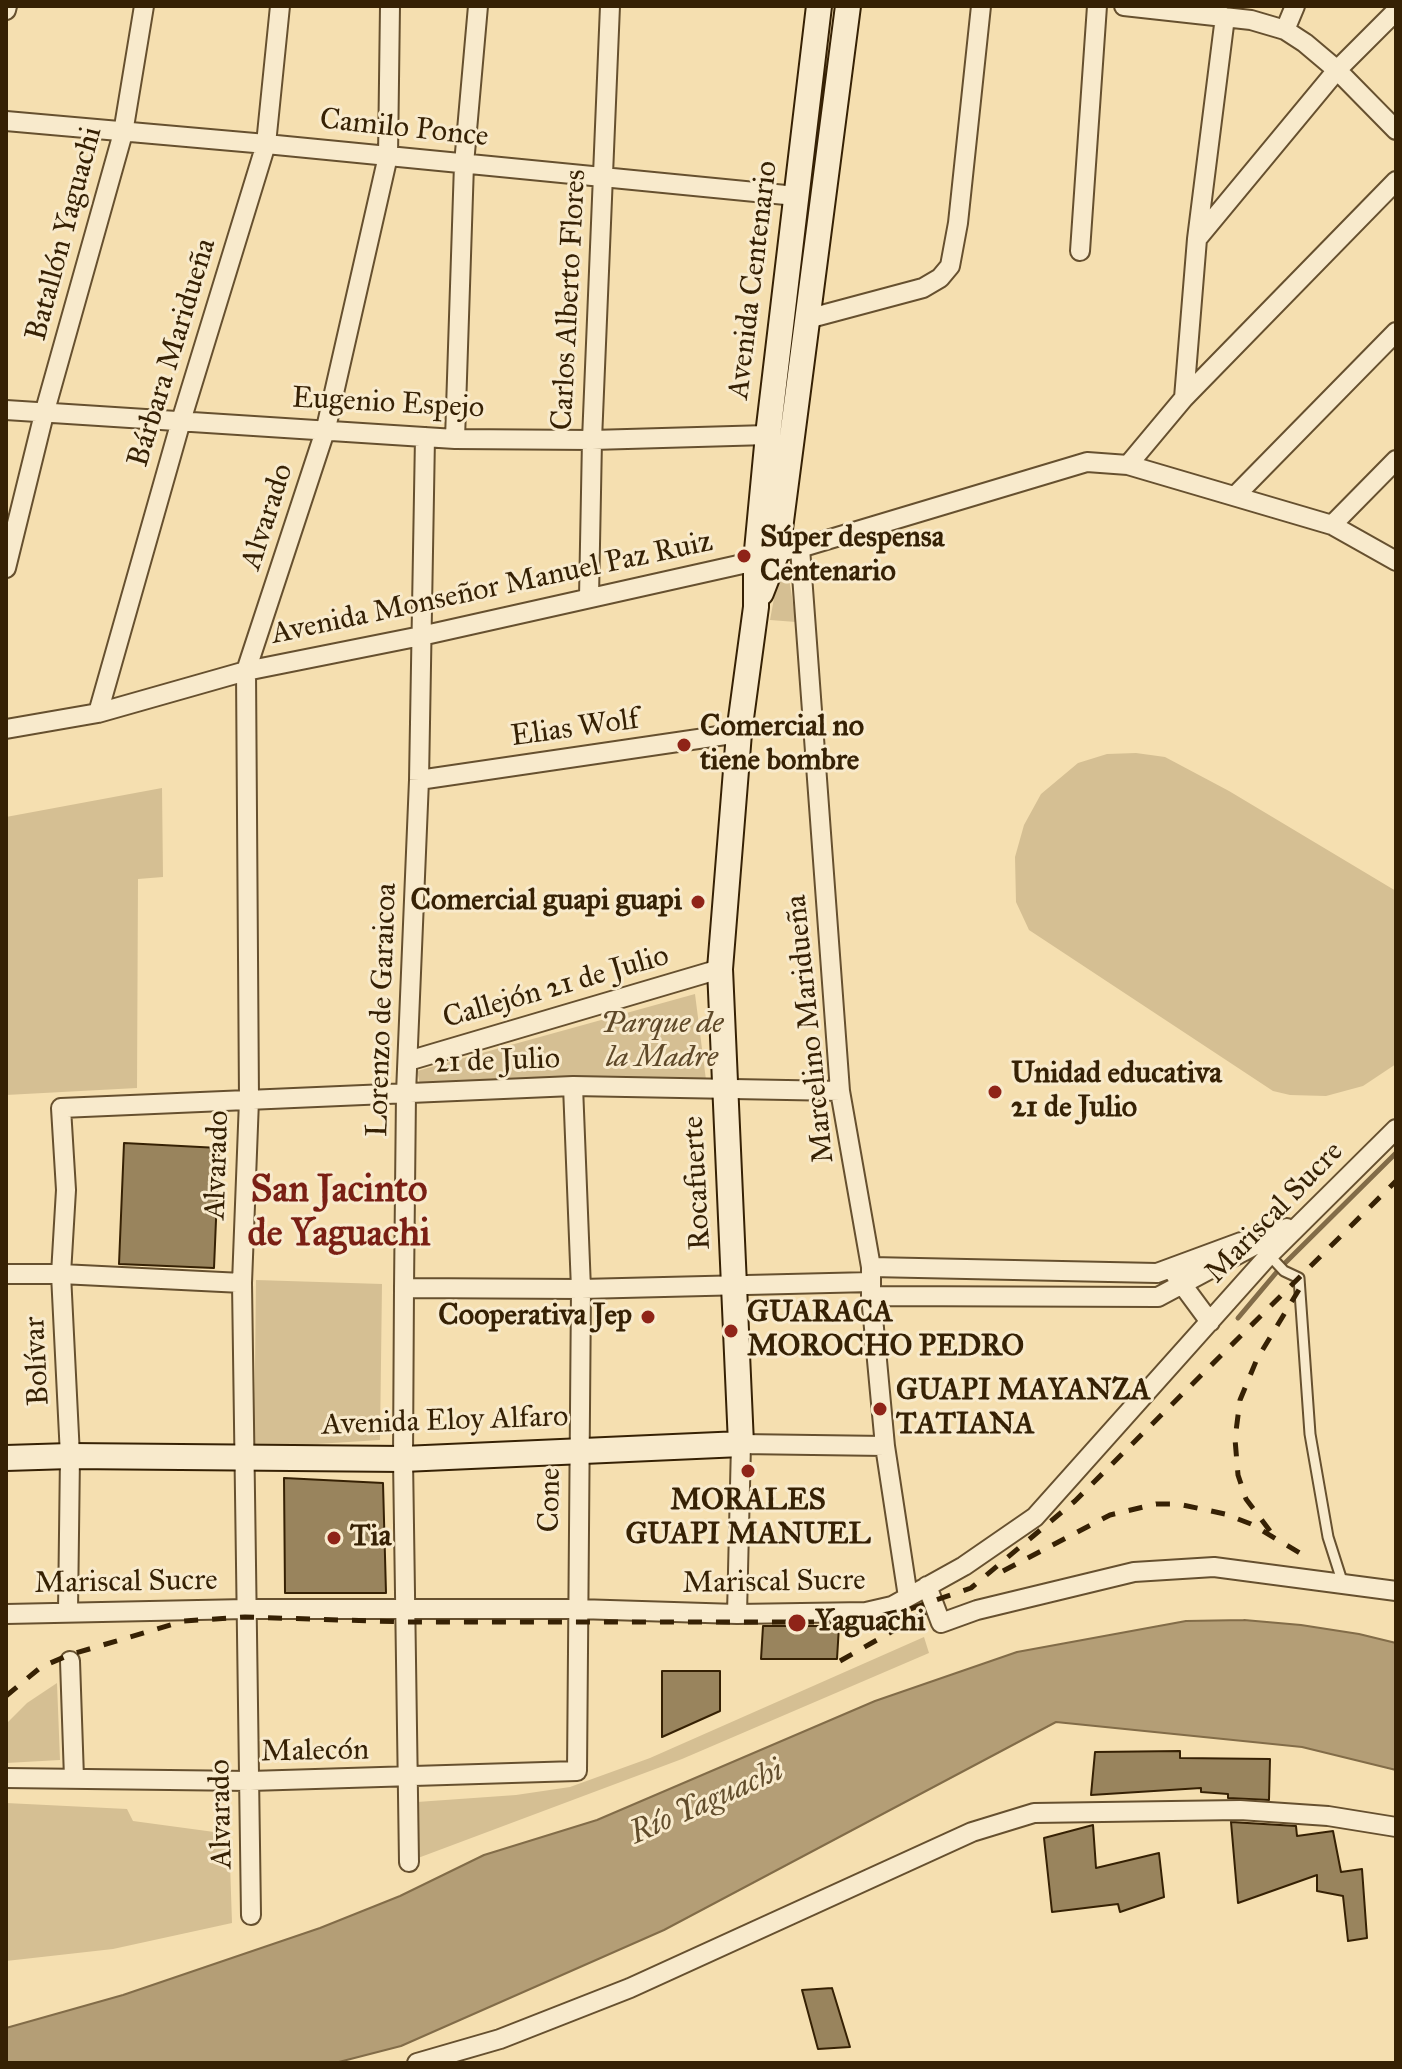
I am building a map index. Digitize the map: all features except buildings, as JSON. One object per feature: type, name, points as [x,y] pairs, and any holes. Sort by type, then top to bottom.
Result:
[{"type":"street","name":"Batallón Yaguachi","points":[[6,568],[44,414],[123,133],[144,6]]},
{"type":"street","name":"Bárbara Maridueña","points":[[98,713],[181,421],[266,144],[280,6]]},
{"type":"street","name":"Alvarado","points":[[251,1915],[242,1283],[249,1100],[246,671],[326,428],[388,156],[390,6]]},
{"type":"street","points":[[455,439],[464,164],[478,6]]},
{"type":"street","name":"Carlos Alberto Flores","points":[[589,597],[592,440],[610,6]]},
{"type":"street","name":"Avenida Centenario","points":[[778,554],[768,435],[819,6]]},
{"type":"street","name":"Avenida Centenario","points":[[778,554],[848,6]]},
{"type":"street","points":[[807,319],[923,288],[940,278],[950,266],[958,223],[981,6]]},
{"type":"street","points":[[1080,251],[1097,6]]},
{"type":"street","points":[[1124,6],[1251,20],[1285,30],[1337,70],[1396,130]]},
{"type":"street","points":[[1285,30],[1295,6]]},
{"type":"street","points":[[1197,239],[1337,70],[1396,11]]},
{"type":"street","points":[[1184,398],[1197,239],[1225,17]]},
{"type":"street","name":"Camilo Ponce","points":[[6,121],[796,196]]},
{"type":"street","points":[[1128,465],[1184,398],[1396,181]]},
{"type":"street","points":[[1235,496],[1396,332]]},
{"type":"street","name":"Eugenio Espejo","points":[[6,410],[326,428],[455,439],[592,440],[768,435]]},
{"type":"street","name":"Lorenzo de Garaicoa","points":[[409,1862],[403,1459],[406,1093],[419,780],[425,437]]},
{"type":"street","points":[[1332,525],[1396,460]]},
{"type":"street","name":"Avenida Monseñor Manuel Paz Ruiz","points":[[6,729],[98,713],[246,671],[421,636],[778,554],[1087,462],[1128,465],[1332,525],[1396,561]]},
{"type":"street","name":"Rocafuerte","points":[[737,1614],[741,1444],[720,969],[739,733],[756,607],[778,554]]},
{"type":"street","name":"Marcelino Maridueña","points":[[778,554],[840,1091],[871,1282],[885,1446],[908,1597]]},
{"type":"street","name":"Elias Wolf","points":[[419,780],[739,733]]},
{"type":"street","name":"Callejón 21 de Julio","points":[[408,1061],[720,969]]},
{"type":"street","name":"21 de Julio","points":[[61,1108],[573,1086],[840,1091]]},
{"type":"street","name":"Cone","points":[[573,1086],[581,1289],[577,1771]]},
{"type":"street","name":"Bolívar","points":[[61,1108],[66,1190],[61,1274],[70,1456],[68,1611]]},
{"type":"street","name":"Mariscal Sucre","points":[[6,1614],[246,1609],[578,1609],[737,1614],[866,1612],[892,1606],[964,1566],[1035,1517],[1269,1255],[1396,1129]]},
{"type":"street","points":[[404,1288],[581,1289],[1157,1273],[1303,1219]]},
{"type":"street","points":[[871,1282],[1158,1297],[1303,1219]]},
{"type":"street","points":[[1170,1268],[1210,1322]]},
{"type":"street","points":[[6,1274],[242,1283]]},
{"type":"street","name":"Avenida Eloy Alfaro","points":[[6,1458],[403,1459],[741,1444],[885,1446]]},
{"type":"street","points":[[927,1586],[941,1623],[977,1610],[1134,1572],[1214,1567],[1396,1591]]},
{"type":"street","points":[[70,1661],[74,1778]]},
{"type":"street","name":"Malecón","points":[[6,1778],[250,1781],[577,1771]]},
{"type":"street","points":[[417,2063],[500,2039],[630,1988],[972,1832],[1034,1813],[1240,1810],[1328,1816],[1396,1827]]},
{"type":"lane","points":[[1269,1255],[1284,1271],[1299,1278],[1310,1434],[1328,1537],[1343,1584]]},
{"type":"green space","points":[[780,566],[787,566],[796,622],[770,620]]},
{"type":"green space","points":[[1136,753],[1165,757],[1229,791],[1396,891],[1396,1064],[1363,1086],[1326,1096],[1273,1091],[1029,930],[1016,902],[1015,857],[1024,825],[1041,794],[1078,763],[1107,754]]},
{"type":"green space","points":[[162,788],[163,877],[138,879],[137,1088],[6,1095],[6,817]]},
{"type":"green space","name":"Parque de la Madre","points":[[695,994],[706,1080],[420,1084],[417,1071]]},
{"type":"green space","points":[[256,1280],[382,1284],[380,1440],[254,1448]]},
{"type":"green space","points":[[924,1637],[929,1653],[682,1759],[418,1858],[417,1802],[516,1795],[570,1787],[650,1758]]},
{"type":"green space","points":[[57,1683],[60,1760],[6,1763],[6,1724],[27,1703]]},
{"type":"green space","points":[[6,1803],[127,1809],[133,1821],[229,1834],[232,1923],[113,1949],[6,1961]]},
{"type":"water","name":"Río Yaguachi","points":[[1244,1620],[1301,1625],[1396,1643],[1396,1770],[1302,1747],[1056,1722],[664,1930],[401,2046],[335,2063],[6,2063],[6,2028],[123,1995],[320,1928],[400,1896],[484,1855],[597,1820],[875,1701],[1017,1652],[1186,1621]]},
{"type":"waterway","points":[[1238,1318],[1281,1267],[1396,1153]]},
{"type":"railway","points":[[6,1696],[41,1667],[69,1655],[184,1621],[245,1617],[406,1622],[851,1622],[910,1609],[971,1588],[1075,1501],[1396,1181]]},
{"type":"railway","points":[[1270,1531],[1246,1499],[1238,1475],[1235,1439],[1240,1400],[1257,1359],[1300,1288]]},
{"type":"railway","points":[[1003,1571],[1110,1515],[1156,1504],[1178,1504],[1225,1514],[1251,1524],[1305,1556]]},
{"type":"railway","points":[[840,1661],[930,1610]]},
{"type":"place","name":"Súper despensa Centenario","points":[[744,556]]},
{"type":"place","name":"Comercial no tiene bombre","points":[[684,745]]},
{"type":"place","name":"Comercial guapi guapi","points":[[698,902]]},
{"type":"place","name":"Unidad educativa 21 de Julio","points":[[995,1092]]},
{"type":"place","name":"Cooperativa Jep","points":[[648,1317]]},
{"type":"place","name":"GUARACA MOROCHO PEDRO","points":[[731,1331]]},
{"type":"place","name":"GUAPI MAYANZA TATIANA","points":[[880,1409]]},
{"type":"place","name":"MORALES GUAPI MANUEL","points":[[748,1471]]},
{"type":"place","name":"Tia","points":[[334,1538]]},
{"type":"place","name":"Yaguachi","points":[[797,1623]]},
{"type":"district","name":"San Jacinto de Yaguachi","points":[[339,1214]]}]
